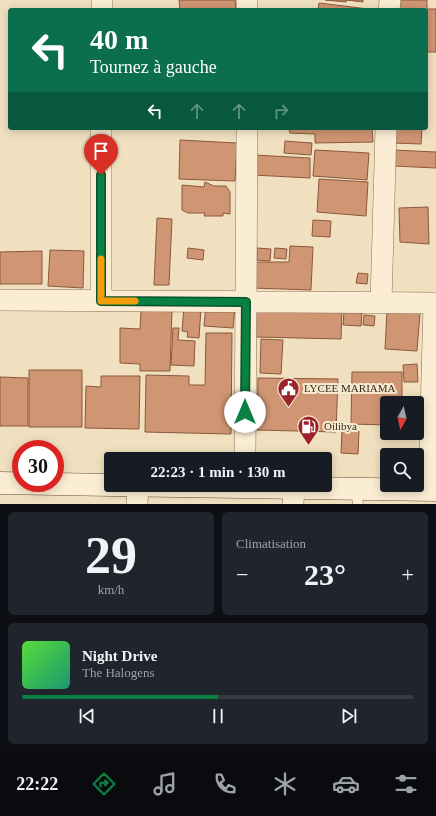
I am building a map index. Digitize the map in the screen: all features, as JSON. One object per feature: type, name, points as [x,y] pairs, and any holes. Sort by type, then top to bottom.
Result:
[{"type":"main road","points":[[0,483],[104,485]]},
{"type":"main road","points":[[274,492],[294,496],[357,497],[432,490]]},
{"type":"street","points":[[101,301],[102,130]]},
{"type":"street","points":[[245,452],[246,130]]},
{"type":"street","points":[[381,303],[386,130]]},
{"type":"street","points":[[0,300],[435,303],[432,490]]},
{"type":"street","points":[[137,504],[138,492]]},
{"type":"building","points":[[179,0],[235,0],[236,8],[180,8]]},
{"type":"building","points":[[325,0],[347,0],[346,2]]},
{"type":"building","points":[[347,0],[363,0],[363,2]]},
{"type":"building","points":[[393,0],[427,0],[427,8],[393,8]]},
{"type":"building","points":[[319,3],[360,8],[318,8]]},
{"type":"building","points":[[428,9],[436,9],[436,52],[428,52]]},
{"type":"building","points":[[289,130],[372,130],[373,142],[315,143],[315,134],[290,133]]},
{"type":"building","points":[[394,130],[422,130],[421,144],[393,143]]},
{"type":"building","points":[[180,140],[237,143],[235,181],[179,179]]},
{"type":"building","points":[[285,141],[312,143],[311,155],[284,153]]},
{"type":"building","points":[[315,150],[369,153],[367,180],[313,176]]},
{"type":"building","points":[[393,150],[436,152],[436,168],[393,166]]},
{"type":"building","points":[[254,155],[310,158],[310,178],[253,175]]},
{"type":"building","points":[[319,179],[368,182],[366,216],[317,212]]},
{"type":"building","points":[[205,182],[214,186],[226,186],[230,192],[230,214],[223,213],[223,216],[204,216],[205,213],[188,213],[182,210],[182,185],[204,187]]},
{"type":"building","points":[[428,207],[429,244],[400,242],[399,208]]},
{"type":"building","points":[[157,218],[172,219],[169,285],[154,285]]},
{"type":"building","points":[[313,220],[331,221],[330,237],[312,236]]},
{"type":"building","points":[[290,246],[313,247],[311,290],[251,288],[252,262],[289,262]]},
{"type":"building","points":[[188,248],[204,250],[203,260],[187,258]]},
{"type":"building","points":[[257,248],[271,249],[270,261],[257,260]]},
{"type":"building","points":[[275,248],[287,249],[286,259],[274,258]]},
{"type":"building","points":[[50,250],[84,251],[83,288],[48,286]]},
{"type":"building","points":[[42,251],[42,284],[0,284],[0,252]]},
{"type":"building","points":[[358,273],[368,274],[367,284],[356,283]]},
{"type":"building","points":[[206,305],[235,307],[233,328],[204,326]]},
{"type":"building","points":[[184,307],[201,308],[199,338],[187,337],[188,332],[182,331]]},
{"type":"building","points":[[256,307],[342,309],[341,339],[256,337]]},
{"type":"building","points":[[141,310],[172,311],[170,371],[140,371],[140,364],[120,363],[120,328],[140,329]]},
{"type":"building","points":[[387,311],[420,313],[417,351],[385,349]]},
{"type":"building","points":[[344,312],[362,313],[361,326],[343,325]]},
{"type":"building","points":[[364,315],[375,316],[374,326],[363,325]]},
{"type":"building","points":[[173,328],[179,328],[178,340],[195,341],[194,366],[171,365]]},
{"type":"building","points":[[206,333],[232,333],[231,434],[145,432],[146,375],[189,376],[189,385],[205,385]]},
{"type":"building","points":[[261,339],[283,340],[281,374],[260,373]]},
{"type":"building","points":[[417,364],[418,382],[404,382],[403,365]]},
{"type":"building","points":[[29,370],[82,370],[82,427],[29,427]]},
{"type":"building","points":[[352,372],[402,372],[402,396],[380,396],[380,425],[351,424]]},
{"type":"building","points":[[101,376],[140,376],[139,429],[85,428],[86,386],[101,387]]},
{"type":"building","points":[[0,377],[28,378],[28,426],[0,426]]},
{"type":"building","points":[[258,378],[338,379],[336,432],[257,430]]},
{"type":"building","points":[[342,430],[359,431],[358,454],[341,453]]},
{"type":"slow traffic","points":[[101,259],[101,301],[135,301]]},
{"type":"place","name":"LYCEE MARIAMA","points":[[288,408]]},
{"type":"place","name":"Oilibya","points":[[308,446]]},
{"type":"route","points":[[101,175],[101,301],[246,302],[245,412]]}]
